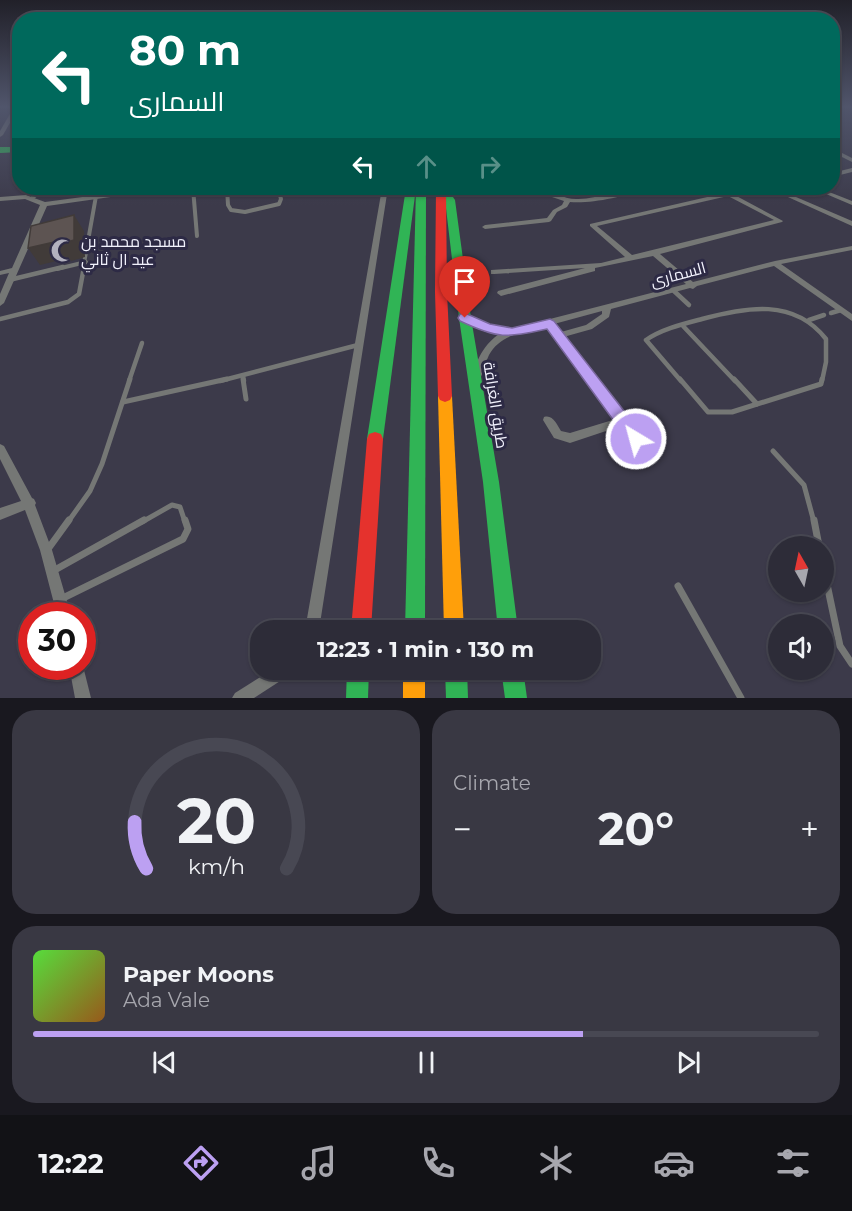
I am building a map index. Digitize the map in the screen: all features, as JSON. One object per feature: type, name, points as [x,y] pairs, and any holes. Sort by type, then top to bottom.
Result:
[{"type":"main road","points":[[362,620],[371,472],[410,195]]},
{"type":"main road","points":[[415,620],[421,195]]},
{"type":"main road","name":"طريق الغرافة","points":[[442,195],[441,292],[454,620]]},
{"type":"main road","name":"طريق الغرافة","points":[[447,195],[450,200],[465,318],[491,482],[507,620]]},
{"type":"main road","points":[[357,698],[358,680]]},
{"type":"main road","points":[[414,680],[414,698]]},
{"type":"main road","points":[[456,680],[457,698]]},
{"type":"main road","points":[[514,680],[516,698]]},
{"type":"street","points":[[0,199],[23,196],[44,204],[104,195]]},
{"type":"street","points":[[314,620],[384,195]]},
{"type":"street","points":[[552,195],[576,202],[608,195]]},
{"type":"street","points":[[631,258],[592,225],[725,195]]},
{"type":"street","points":[[501,293],[601,265],[780,221],[731,195]]},
{"type":"street","points":[[787,195],[852,224]]},
{"type":"street","points":[[832,195],[852,203]]},
{"type":"street","points":[[485,227],[549,220],[555,212],[565,206],[567,201]]},
{"type":"street","points":[[0,303],[44,204]]},
{"type":"street","name":"السمارى","points":[[476,381],[484,350],[498,338],[512,332],[775,264],[852,248]]},
{"type":"street","points":[[655,253],[693,286]]},
{"type":"street","points":[[775,264],[852,318]]},
{"type":"street","points":[[494,273],[601,265]]},
{"type":"street","points":[[0,273],[14,270]]},
{"type":"street","points":[[561,339],[566,333],[596,324],[606,315],[607,309]]},
{"type":"street","name":"السمارى","points":[[465,318],[488,328],[512,332]]},
{"type":"street","points":[[550,324],[650,457]]},
{"type":"street","points":[[548,420],[558,435],[570,438],[623,421]]},
{"type":"street","points":[[0,449],[4,464],[30,503],[47,550],[61,602]]},
{"type":"street","points":[[0,514],[30,503]]},
{"type":"street","points":[[79,680],[83,698]]},
{"type":"street","points":[[240,698],[269,680]]},
{"type":"lane","points":[[32,198],[37,195]]},
{"type":"lane","points":[[194,195],[197,236]]},
{"type":"lane","points":[[227,195],[228,205],[231,210],[237,212],[273,207],[279,204],[280,195]]},
{"type":"lane","points":[[0,319],[60,304],[74,298],[80,290],[96,196]]},
{"type":"lane","points":[[9,280],[86,262]]},
{"type":"lane","points":[[674,291],[690,305]]},
{"type":"lane","points":[[746,309],[785,310],[809,320],[826,339],[826,362],[822,384],[732,412],[708,412],[646,340],[657,333],[705,318],[746,309]]},
{"type":"lane","points":[[831,313],[841,310]]},
{"type":"lane","points":[[699,313],[705,318]]},
{"type":"lane","points":[[809,320],[824,315]]},
{"type":"lane","points":[[682,326],[757,404]]},
{"type":"lane","points":[[47,550],[90,491],[102,464],[142,343]]},
{"type":"lane","points":[[123,402],[243,376],[358,345]]},
{"type":"lane","points":[[243,376],[246,399]]},
{"type":"lane","points":[[773,451],[804,485],[811,505],[817,536]]},
{"type":"lane","points":[[53,571],[167,508],[176,505],[180,507],[188,529],[183,539],[60,599]]},
{"type":"lane","points":[[678,586],[741,698]]},
{"type":"lane","points":[[831,602],[840,646],[852,664]]},
{"type":"building","points":[[74,215],[74,240],[28,248],[31,226]]},
{"type":"traffic: fast","points":[[0,150],[12,149]]},
{"type":"traffic: fast","points":[[375,439],[410,195]]},
{"type":"traffic: fast","points":[[415,620],[421,195]]},
{"type":"traffic: fast","points":[[447,195],[450,200],[465,318],[491,482],[507,620]]},
{"type":"traffic: fast","points":[[357,698],[358,680]]},
{"type":"traffic: fast","points":[[456,680],[457,698]]},
{"type":"traffic: fast","points":[[514,680],[516,698]]},
{"type":"traffic: slow","points":[[445,396],[454,620]]},
{"type":"traffic: slow","points":[[414,680],[414,698]]},
{"type":"traffic: jam","points":[[441,195],[441,292],[445,396]]},
{"type":"traffic: jam","points":[[362,620],[375,439]]},
{"type":"place","name":"مسجد محمد بن عيد ال ثاني","points":[[63,250]]},
{"type":"route","points":[[465,318],[488,328],[512,332],[550,324],[636,439]]}]
